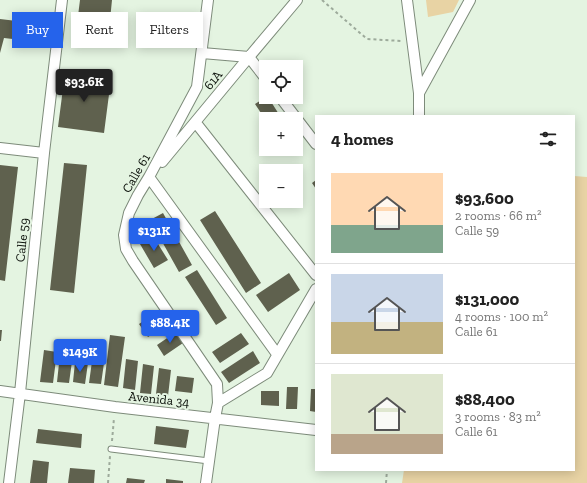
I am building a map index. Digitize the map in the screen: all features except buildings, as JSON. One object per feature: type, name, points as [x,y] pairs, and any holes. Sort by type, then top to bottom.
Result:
[{"type":"street","name":"Calle 59","points":[[9,483],[20,393],[44,153],[62,0]]},
{"type":"street","name":"Calle 61","points":[[206,483],[218,403],[217,384],[126,249],[124,235],[129,213],[197,87],[208,0]]},
{"type":"street","name":"61A","points":[[149,177],[196,123],[297,0]]},
{"type":"street","points":[[407,0],[419,93],[419,115]]},
{"type":"street","points":[[419,93],[470,0]]},
{"type":"street","points":[[202,52],[249,57],[259,70]]},
{"type":"street","points":[[285,104],[315,143]]},
{"type":"street","points":[[196,123],[315,274]]},
{"type":"street","points":[[0,148],[44,153]]},
{"type":"street","points":[[149,177],[277,354]]},
{"type":"street","points":[[218,403],[267,373],[315,291]]},
{"type":"street","name":"Avenida 34","points":[[0,391],[115,407],[315,430]]},
{"type":"lane","points":[[111,449],[209,461]]},
{"type":"path","points":[[322,0],[367,40],[413,41]]},
{"type":"path","points":[[386,483],[387,471]]},
{"type":"shaded area","points":[[426,0],[459,0],[453,12],[428,17]]},
{"type":"shaded area","points":[[575,176],[587,177],[587,483],[402,483],[404,471],[575,471]]}]
